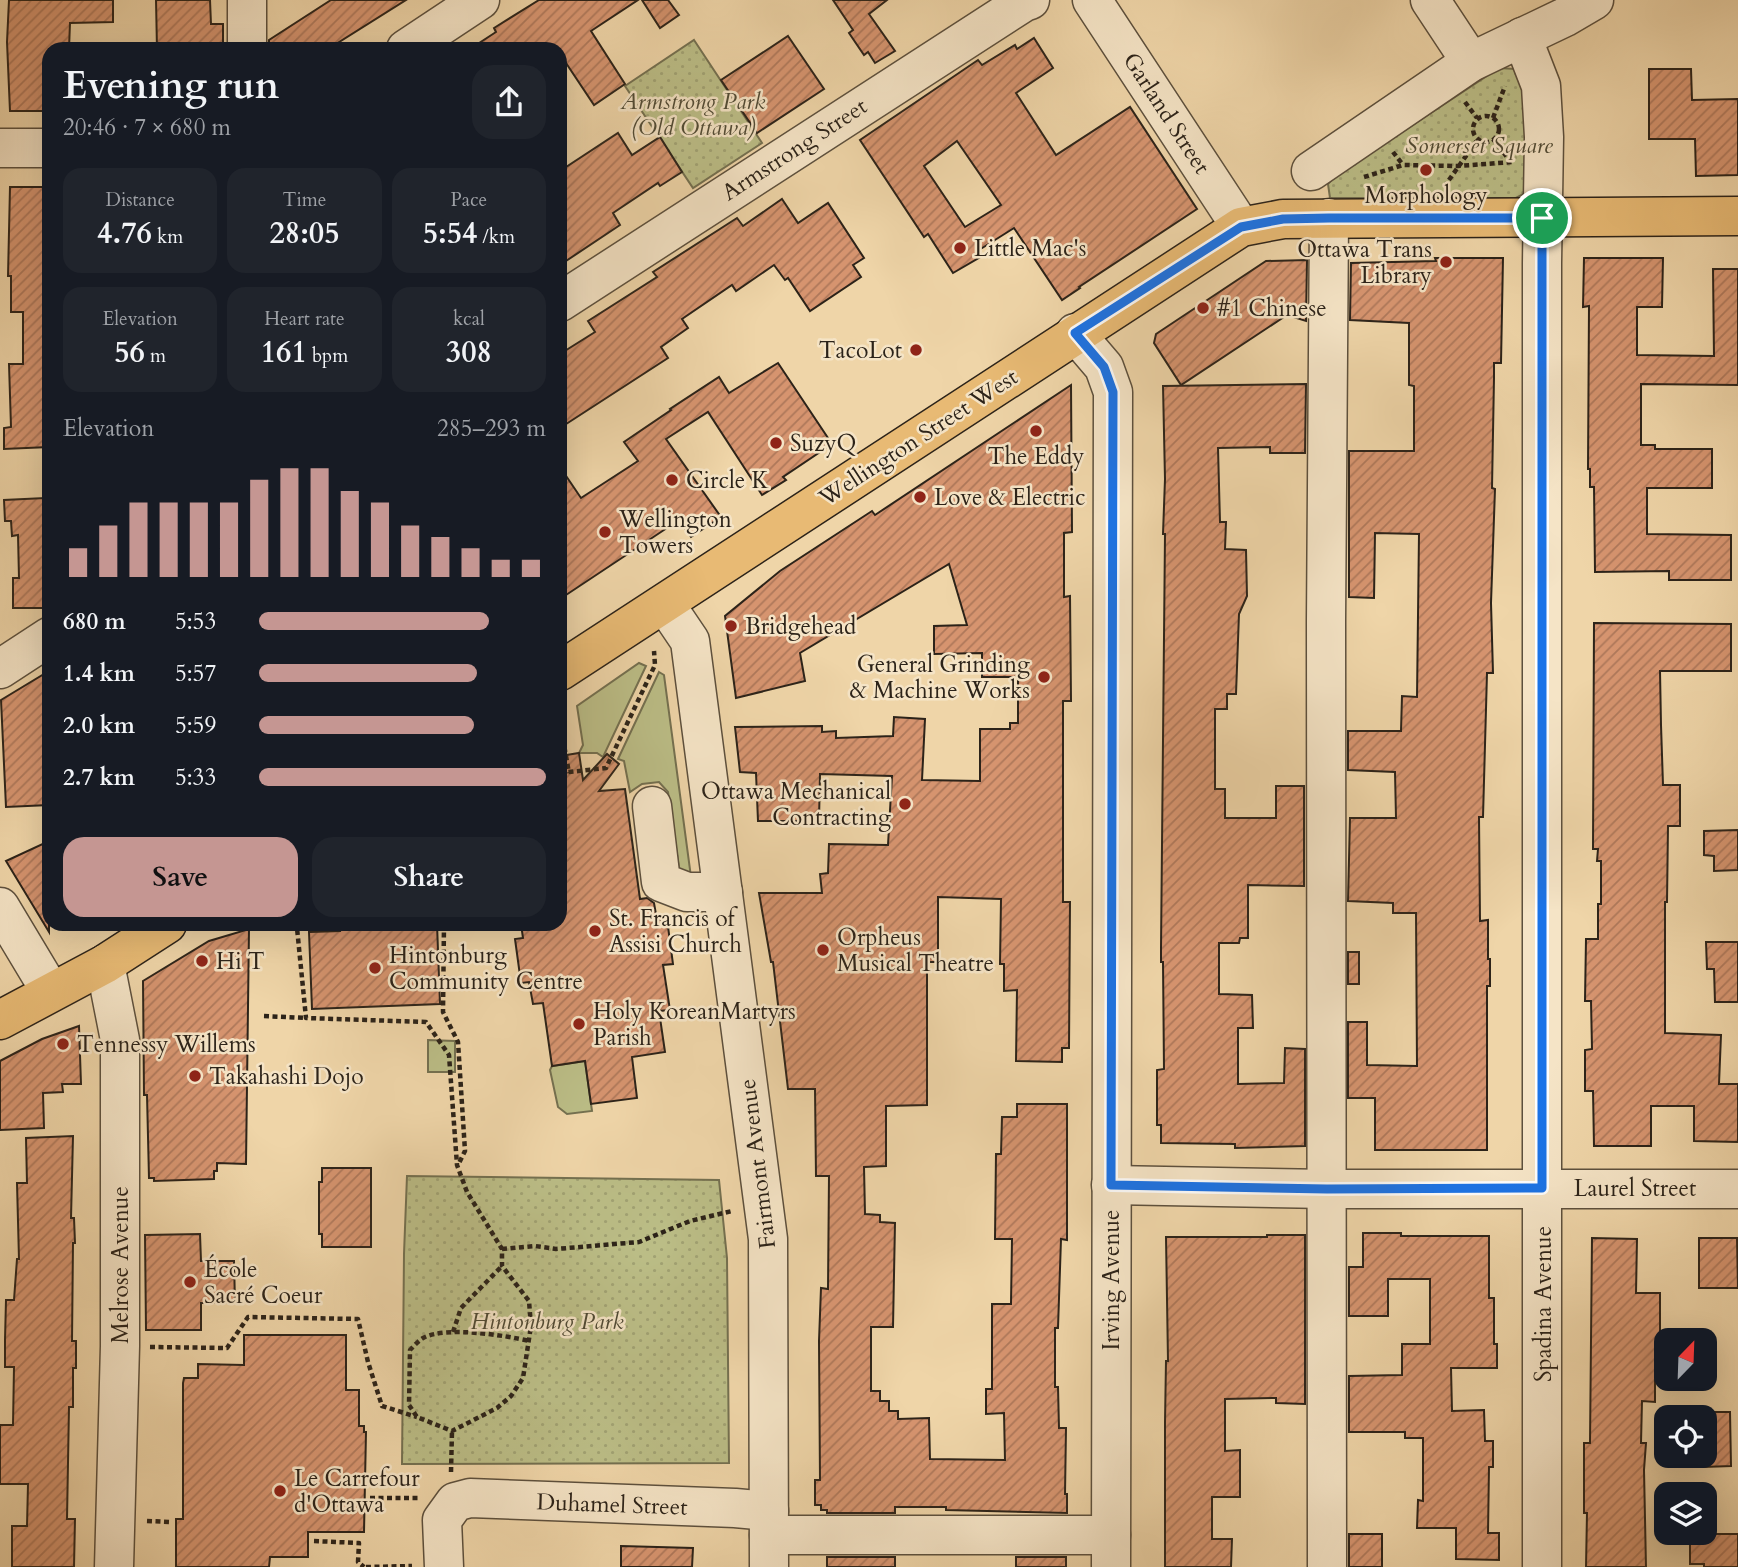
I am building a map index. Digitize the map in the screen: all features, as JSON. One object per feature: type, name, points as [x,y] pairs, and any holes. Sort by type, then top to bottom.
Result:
[{"type":"main road","name":"Wellington Street West","points":[[567,667],[1241,227],[1283,219],[1738,216]]},
{"type":"main road","points":[[0,1020],[105,964],[156,931]]},
{"type":"street","points":[[247,0],[247,42]]},
{"type":"street","points":[[417,42],[480,0]]},
{"type":"street","name":"Armstrong Street","points":[[567,297],[846,115],[1030,0]]},
{"type":"street","name":"Garland Street","points":[[1092,0],[1241,227]]},
{"type":"street","points":[[1430,0],[1472,62]]},
{"type":"street","points":[[1311,171],[1472,62],[1594,0]]},
{"type":"street","name":"Spadina Avenue","points":[[1521,37],[1541,86],[1544,137],[1542,1567]]},
{"type":"street","points":[[0,148],[42,148]]},
{"type":"street","points":[[1326,1567],[1326,621],[1329,218]]},
{"type":"street","name":"Irving Avenue","points":[[1075,333],[1104,367],[1113,392],[1111,1551]]},
{"type":"street","name":"Fairmont Avenue","points":[[665,604],[690,641],[768,1239],[769,1538]]},
{"type":"street","points":[[0,669],[42,642]]},
{"type":"street","points":[[652,806],[661,882],[687,892],[723,892]]},
{"type":"street","points":[[0,907],[51,992]]},
{"type":"street","name":"Melrose Avenue","points":[[105,964],[120,1040],[120,1346],[114,1567]]},
{"type":"street","name":"Laurel Street","points":[[1111,1185],[1327,1189],[1738,1189]]},
{"type":"street","name":"Duhamel Street","points":[[441,1503],[470,1498],[735,1507],[769,1538],[1111,1551]]},
{"type":"street","points":[[433,1566],[442,1520],[441,1503]]},
{"type":"path","points":[[1493,118],[1506,81],[1512,87]]},
{"type":"path","points":[[1478,118],[1493,118],[1498,124],[1498,132],[1493,139],[1486,142],[1478,139],[1473,133],[1473,125],[1478,118]]},
{"type":"path","points":[[1443,190],[1478,139]]},
{"type":"path","points":[[1357,179],[1403,165],[1512,164],[1516,155]]},
{"type":"path","points":[[567,762],[569,773],[606,768],[610,764],[655,665],[654,651]]},
{"type":"path","points":[[298,931],[306,1018]]},
{"type":"path","points":[[444,931],[443,1012],[458,1042],[465,1152],[457,1166]]},
{"type":"path","points":[[120,1346],[227,1348],[248,1317],[358,1319],[382,1406],[452,1431],[497,1408],[523,1378],[531,1326],[529,1301],[502,1266],[502,1249],[467,1192],[457,1166],[450,1055],[426,1022],[264,1016]]},
{"type":"path","points":[[502,1249],[535,1246],[556,1249],[639,1242],[690,1221],[745,1208],[764,1208]]},
{"type":"path","points":[[453,1332],[461,1308],[502,1266]]},
{"type":"path","points":[[417,1417],[410,1405],[410,1350],[423,1338],[453,1332],[507,1336],[529,1341]]},
{"type":"path","points":[[370,1498],[418,1498],[441,1503]]},
{"type":"path","points":[[145,1521],[170,1522]]},
{"type":"path","points":[[314,1541],[359,1543],[358,1562],[365,1567],[433,1566]]},
{"type":"green space","name":"Armstrong Park (Old Ottawa)","points":[[694,40],[762,143],[693,188],[625,86]]},
{"type":"green space","name":"Somerset Square","points":[[1499,68],[1516,69],[1527,82],[1529,191],[1516,198],[1330,198],[1328,184],[1334,177]]},
{"type":"green space","points":[[639,663],[646,666],[603,757],[597,753],[579,753],[583,745],[577,706]]},
{"type":"green space","points":[[659,672],[664,675],[691,877],[680,875],[668,792],[659,782],[642,784],[630,792],[624,761],[618,759]]},
{"type":"green space","points":[[428,1040],[455,1041],[455,1072],[428,1072]]},
{"type":"green space","points":[[585,1061],[592,1111],[567,1114],[558,1107],[550,1070],[552,1066]]},
{"type":"green space","name":"Hintonburg Park","points":[[407,1176],[719,1180],[727,1258],[729,1463],[402,1464]]},
{"type":"building","points":[[9,0],[113,0],[113,22],[70,23],[69,42],[42,42],[42,111],[10,111],[7,42]]},
{"type":"building","points":[[156,0],[210,0],[211,24],[223,24],[223,42],[157,42]]},
{"type":"building","points":[[331,0],[406,0],[339,42],[269,40]]},
{"type":"building","points":[[539,0],[638,0],[591,31],[625,84],[594,105],[567,64],[567,42],[481,42],[496,32],[494,28]]},
{"type":"building","points":[[642,0],[668,0],[679,15],[660,28]]},
{"type":"building","points":[[833,0],[887,0],[869,14],[895,51],[875,63],[868,52],[864,55],[849,33],[853,30]]},
{"type":"building","points":[[788,36],[824,89],[757,133],[721,80]]},
{"type":"building","points":[[1034,38],[1053,68],[1016,93],[1056,155],[1130,107],[1197,209],[1062,300],[1014,228],[979,250],[982,256],[953,273],[928,234],[924,237],[860,140],[978,60],[982,65],[1015,45],[1017,49]],"holes":[[[957,141],[1001,205],[965,227],[924,166]]]},
{"type":"building","points":[[1649,69],[1691,69],[1692,100],[1738,99],[1738,175],[1696,176],[1695,139],[1649,139]]},
{"type":"building","points":[[618,133],[632,155],[660,137],[682,172],[660,186],[658,183],[613,213],[620,225],[567,260],[567,166]]},
{"type":"building","points":[[10,187],[42,187],[42,447],[4,449],[4,428],[11,427],[9,364],[23,364],[23,312],[11,312],[11,276],[8,276]]},
{"type":"building","points":[[782,199],[798,223],[828,203],[864,258],[853,265],[861,277],[810,311],[788,278],[785,280],[774,265],[736,291],[732,285],[682,319],[688,328],[661,347],[668,358],[567,423],[567,350],[595,332],[588,321],[657,277],[653,272],[737,218],[743,226]]},
{"type":"building","points":[[1435,258],[1503,258],[1501,363],[1494,363],[1492,488],[1495,489],[1491,603],[1493,673],[1487,673],[1483,817],[1479,817],[1480,921],[1488,920],[1490,959],[1490,986],[1487,986],[1487,1150],[1375,1150],[1375,1098],[1348,1098],[1348,1022],[1367,1022],[1367,1065],[1417,1066],[1416,913],[1393,913],[1393,903],[1348,901],[1350,818],[1396,818],[1395,772],[1348,770],[1348,731],[1401,731],[1402,696],[1417,697],[1419,534],[1375,533],[1374,598],[1349,597],[1349,451],[1414,451],[1414,386],[1409,385],[1409,323],[1350,320],[1351,263],[1436,261]]},
{"type":"building","points":[[1584,258],[1663,258],[1662,307],[1637,307],[1637,355],[1714,356],[1713,269],[1738,269],[1738,385],[1641,384],[1641,445],[1655,445],[1655,449],[1712,449],[1712,488],[1647,488],[1647,534],[1731,535],[1731,580],[1669,580],[1669,571],[1595,572],[1594,487],[1590,487],[1588,469],[1589,306],[1583,307]]},
{"type":"building","points":[[1307,260],[1306,321],[1287,315],[1181,385],[1154,343],[1156,334],[1266,261]]},
{"type":"building","points":[[778,363],[832,444],[783,477],[786,480],[762,495],[708,412],[666,439],[721,517],[691,537],[679,520],[567,594],[567,477],[581,498],[638,461],[624,442],[670,409],[719,377],[729,393]]},
{"type":"building","points":[[1306,384],[1305,453],[1270,453],[1270,447],[1218,448],[1220,522],[1226,522],[1225,549],[1246,550],[1247,596],[1239,614],[1236,694],[1227,694],[1227,709],[1215,709],[1215,789],[1225,789],[1225,818],[1276,818],[1276,786],[1304,786],[1304,886],[1248,885],[1248,938],[1240,938],[1239,943],[1219,943],[1219,994],[1252,995],[1253,1028],[1238,1028],[1238,1084],[1284,1083],[1285,1048],[1305,1049],[1305,1146],[1235,1148],[1235,1144],[1161,1143],[1161,1125],[1157,1125],[1157,1070],[1164,1069],[1161,962],[1165,534],[1163,386]]},
{"type":"building","points":[[1071,385],[1072,532],[1064,533],[1064,597],[1070,596],[1071,701],[1063,701],[1063,902],[1070,902],[1069,1048],[1062,1048],[1062,1062],[1016,1061],[1017,990],[1004,991],[1004,964],[1000,964],[1001,899],[938,897],[938,962],[927,962],[927,1105],[886,1106],[886,1166],[864,1167],[865,1214],[880,1215],[880,1222],[895,1223],[893,1327],[871,1327],[871,1391],[880,1391],[880,1401],[889,1401],[889,1411],[898,1411],[898,1419],[929,1418],[930,1459],[1005,1460],[1004,1413],[986,1414],[986,1389],[992,1389],[992,1304],[1011,1304],[1012,1239],[995,1239],[996,1154],[1001,1154],[1002,1117],[1017,1117],[1017,1104],[1067,1104],[1067,1240],[1061,1239],[1058,1328],[1055,1328],[1055,1387],[1058,1387],[1059,1428],[1066,1428],[1067,1513],[895,1507],[895,1513],[827,1513],[827,1510],[821,1510],[821,1505],[815,1505],[815,1480],[820,1480],[819,1341],[821,1288],[828,1289],[829,1176],[816,1176],[815,1089],[788,1089],[773,962],[759,893],[822,893],[820,874],[828,873],[829,844],[888,845],[892,776],[820,774],[819,821],[758,821],[756,773],[740,772],[735,727],[822,726],[822,732],[836,731],[836,738],[893,736],[894,717],[925,719],[922,780],[980,781],[980,729],[1010,729],[1010,723],[1018,723],[1018,677],[982,677],[982,653],[934,654],[934,626],[967,625],[949,564],[800,653],[805,681],[736,698],[725,616],[780,571],[872,511],[875,515]]},
{"type":"building","points":[[42,498],[42,608],[13,608],[13,578],[19,578],[18,535],[12,536],[11,521],[5,521],[4,500]]},
{"type":"building","points":[[1594,623],[1731,624],[1731,671],[1660,671],[1663,785],[1680,785],[1680,826],[1668,826],[1665,1033],[1721,1035],[1719,1084],[1738,1084],[1738,1142],[1694,1141],[1694,1106],[1651,1106],[1651,1146],[1594,1146],[1593,1091],[1585,1091],[1585,1050],[1592,1049],[1591,1001],[1585,1001],[1586,939],[1598,939],[1598,904],[1601,904],[1601,861],[1597,861],[1598,849],[1593,849]]},
{"type":"building","points":[[42,675],[42,805],[6,807],[1,700]]},
{"type":"building","name":"St. Francis of Assisi Church","points":[[579,753],[583,780],[607,754],[619,764],[599,791],[625,789],[640,899],[647,898],[654,903],[657,920],[667,919],[673,964],[663,965],[670,1010],[659,1011],[665,1052],[632,1057],[637,1098],[591,1104],[585,1061],[552,1066],[543,1003],[533,1004],[529,982],[521,983],[515,939],[523,938],[522,931],[567,931],[567,755]]},
{"type":"building","points":[[1738,830],[1738,870],[1714,871],[1714,856],[1704,855],[1704,831]]},
{"type":"building","points":[[42,844],[42,920],[6,861]]},
{"type":"building","points":[[249,931],[246,1164],[217,1163],[214,1179],[154,1181],[154,1178],[149,1178],[147,1095],[144,1095],[143,981],[209,941]]},
{"type":"building","name":"Hintonburg Community Centre","points":[[437,931],[440,1004],[312,1009],[309,932]]},
{"type":"building","points":[[1706,942],[1738,942],[1738,1002],[1715,1002],[1714,969],[1707,969]]},
{"type":"building","points":[[1348,952],[1359,952],[1359,984],[1348,984]]},
{"type":"building","points":[[79,1026],[81,1084],[62,1084],[63,1092],[43,1093],[44,1128],[0,1130],[0,1061],[42,1039]]},
{"type":"building","points":[[73,1136],[71,1218],[74,1218],[75,1243],[72,1341],[76,1341],[76,1368],[73,1368],[73,1407],[69,1407],[67,1519],[75,1519],[74,1567],[12,1567],[12,1526],[27,1526],[28,1484],[0,1484],[0,1425],[13,1425],[14,1367],[5,1367],[5,1340],[6,1300],[14,1300],[19,1259],[17,1183],[27,1183],[26,1138]]},
{"type":"building","points":[[322,1168],[371,1168],[371,1247],[322,1247],[322,1234],[319,1234],[319,1182],[322,1182]]},
{"type":"building","points":[[1363,1233],[1489,1236],[1489,1298],[1494,1298],[1497,1368],[1451,1368],[1452,1411],[1484,1410],[1485,1441],[1493,1441],[1493,1467],[1489,1467],[1488,1533],[1499,1533],[1499,1560],[1456,1559],[1456,1528],[1417,1528],[1418,1500],[1423,1501],[1423,1438],[1405,1438],[1405,1432],[1349,1432],[1349,1376],[1402,1375],[1402,1344],[1430,1344],[1430,1279],[1388,1279],[1388,1316],[1349,1316],[1349,1267],[1363,1267]]},
{"type":"building","name":"École Sacré Coeur","points":[[200,1234],[201,1261],[234,1261],[235,1303],[201,1303],[201,1330],[146,1330],[145,1235]]},
{"type":"building","points":[[1305,1235],[1305,1404],[1276,1403],[1276,1398],[1225,1399],[1225,1451],[1240,1450],[1240,1497],[1212,1497],[1212,1539],[1232,1539],[1231,1567],[1165,1567],[1165,1422],[1168,1361],[1166,1237]]},
{"type":"building","points":[[1592,1238],[1637,1239],[1636,1293],[1660,1293],[1660,1328],[1654,1328],[1655,1402],[1642,1401],[1641,1443],[1646,1443],[1646,1567],[1586,1567],[1584,1443],[1590,1443]]},
{"type":"building","points":[[1699,1238],[1737,1238],[1738,1288],[1699,1288]]},
{"type":"building","points":[[244,1335],[346,1335],[346,1390],[359,1390],[359,1426],[364,1426],[366,1432],[364,1532],[308,1532],[308,1557],[270,1557],[269,1567],[176,1567],[176,1519],[183,1519],[184,1378],[198,1378],[198,1364],[244,1365]]},
{"type":"building","points":[[1717,1412],[1730,1412],[1731,1466],[1717,1467]]},
{"type":"building","points":[[1349,1534],[1382,1534],[1382,1567],[1349,1567]]},
{"type":"building","points":[[1717,1534],[1738,1534],[1738,1567],[1704,1567],[1704,1564],[1690,1564],[1690,1545],[1717,1545]]},
{"type":"building","points":[[621,1546],[693,1548],[692,1567],[621,1567]]},
{"type":"building","points":[[827,1557],[895,1557],[895,1567],[827,1567]]},
{"type":"building","points":[[1016,1557],[1066,1557],[1066,1567],[1016,1567]]},
{"type":"place","name":"Morphology","points":[[1426,170]]},
{"type":"place","name":"Little Mac's","points":[[960,248]]},
{"type":"place","name":"Ottawa Trans Library","points":[[1446,262]]},
{"type":"place","name":"#1 Chinese","points":[[1203,308]]},
{"type":"place","name":"TacoLot","points":[[916,350]]},
{"type":"place","name":"The Eddy","points":[[1036,431]]},
{"type":"place","name":"SuzyQ","points":[[776,443]]},
{"type":"place","name":"Circle K","points":[[672,480]]},
{"type":"place","name":"Love & Electric","points":[[920,497]]},
{"type":"place","name":"Wellington Towers","points":[[605,532]]},
{"type":"place","name":"Bridgehead","points":[[731,626]]},
{"type":"place","name":"General Grinding & Machine Works","points":[[1044,677]]},
{"type":"place","name":"Ottawa Mechanical Contracting","points":[[905,804]]},
{"type":"place","name":"St. Francis of Assisi Church","points":[[595,931]]},
{"type":"place","name":"Orpheus Musical Theatre","points":[[823,950]]},
{"type":"place","name":"Hi T","points":[[202,961]]},
{"type":"place","name":"Hintonburg Community Centre","points":[[375,968]]},
{"type":"place","name":"Holy KoreanMartyrs Parish","points":[[579,1024]]},
{"type":"place","name":"Tennessy Willems","points":[[63,1044]]},
{"type":"place","name":"Takahashi Dojo","points":[[195,1076]]},
{"type":"place","name":"École Sacré Coeur","points":[[190,1282]]},
{"type":"place","name":"Le Carrefour d'Ottawa","points":[[280,1491]]},
{"type":"route","points":[[1542,218],[1542,1188],[1327,1189],[1111,1185],[1113,392],[1104,367],[1075,333],[1241,227],[1283,219],[1542,218]]}]
